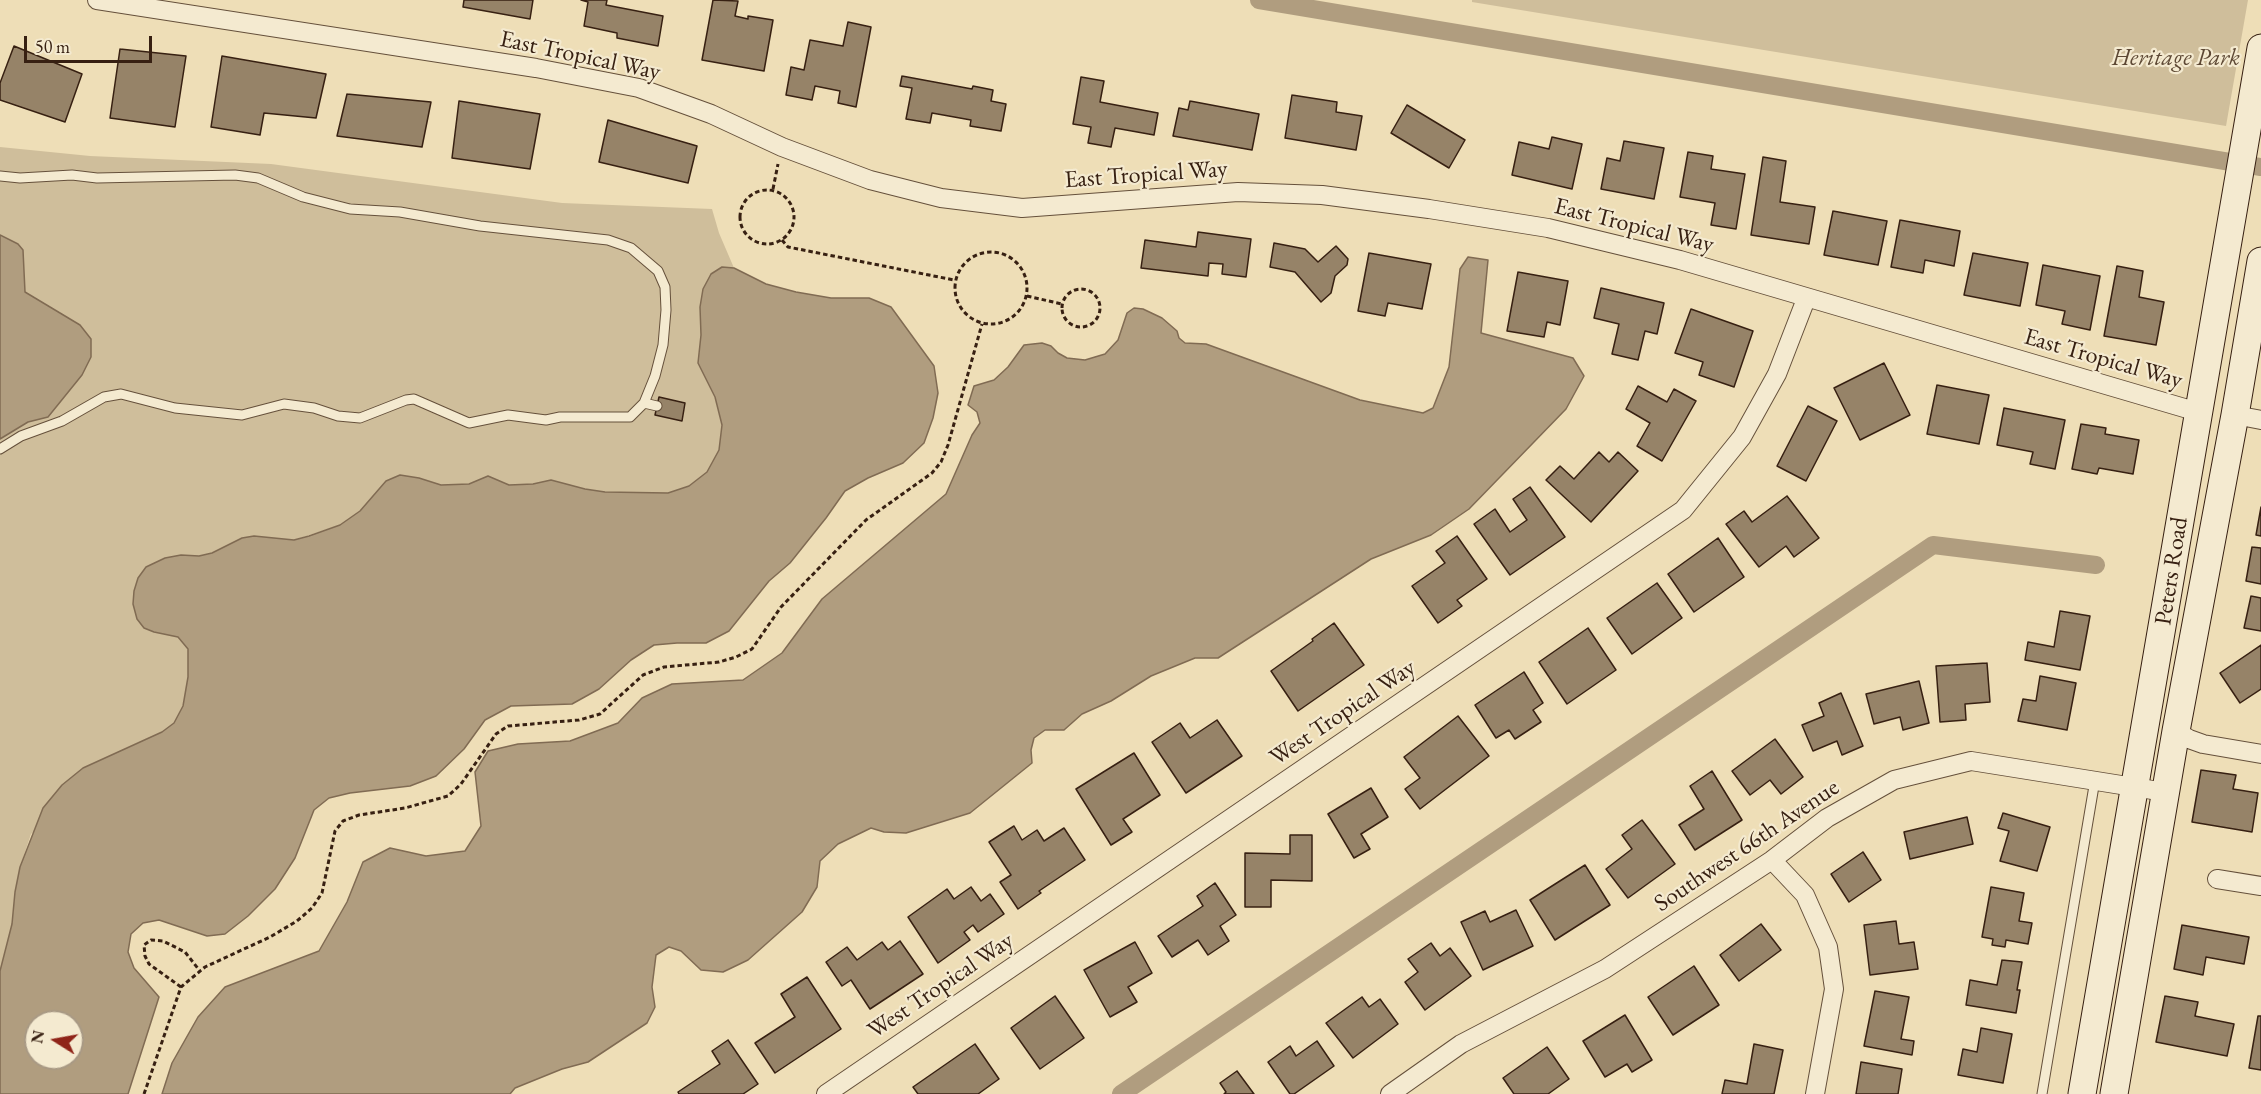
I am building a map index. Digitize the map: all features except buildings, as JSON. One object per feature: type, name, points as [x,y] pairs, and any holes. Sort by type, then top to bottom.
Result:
[{"type":"main road","name":"Peters Road","points":[[2082,1094],[2261,48]]},
{"type":"main road","name":"Peters Road","points":[[2114,1094],[2176,731],[2248,418],[2261,261]]},
{"type":"street","name":"East Tropical Way","points":[[97,0],[536,69],[639,88],[711,114],[782,147],[870,180],[941,198],[1022,208],[1238,192],[1322,195],[1548,228],[1680,260],[1806,299],[2198,412]]},
{"type":"street","name":"West Tropical Way","points":[[826,1094],[1683,510],[1742,437],[1777,374],[1806,299]]},
{"type":"street","points":[[2176,731],[2189,740],[2203,744],[2261,754]]},
{"type":"street","name":"Southwest 66th Avenue","points":[[1390,1094],[1461,1044],[1605,969],[1772,860],[1827,818],[1894,780],[1971,761],[2165,792]]},
{"type":"street","points":[[1772,860],[1805,895],[1828,947],[1834,989],[1815,1094]]},
{"type":"street","points":[[2217,879],[2261,886]]},
{"type":"lane","points":[[0,176],[20,178],[72,175],[97,178],[199,174],[258,178],[303,196],[350,209],[400,212],[480,226],[608,240],[632,248],[658,271],[665,286],[663,345],[655,376],[644,403],[630,417],[560,417],[546,420],[508,415],[469,423],[414,399],[360,418],[349,418],[314,408],[284,404],[242,415],[176,408],[121,394],[104,397],[62,421],[21,436],[0,449]]},
{"type":"lane","points":[[644,403],[657,406]]},
{"type":"lane","points":[[2042,1094],[2095,780]]},
{"type":"path","points":[[773,189],[782,147]]},
{"type":"path","points":[[763,189],[773,189],[784,194],[791,202],[795,212],[794,223],[790,233],[782,240],[772,244],[761,244],[751,239],[744,231],[740,221],[740,210],[745,200],[753,193],[763,189]]},
{"type":"path","points":[[782,240],[788,247],[955,280]]},
{"type":"path","points":[[985,252],[999,252],[1012,258],[1022,269],[1027,282],[1027,296],[1020,310],[1010,319],[997,325],[982,324],[969,318],[960,308],[954,294],[955,280],[961,267],[971,257],[985,252]]},
{"type":"path","points":[[1078,288],[1085,289],[1098,297],[1101,312],[1092,324],[1078,327],[1065,319],[1062,304],[1071,291],[1078,288]]},
{"type":"path","points":[[1027,296],[1062,304]]},
{"type":"path","points":[[144,1094],[181,987],[201,971],[297,921],[312,908],[322,893],[336,831],[343,821],[358,815],[405,808],[448,796],[472,769],[483,749],[496,734],[508,726],[579,720],[600,714],[643,675],[664,667],[719,662],[752,649],[781,607],[866,520],[932,473],[941,462],[948,446],[982,324]]},
{"type":"path","points":[[181,987],[149,964],[144,956],[144,945],[151,940],[163,941],[185,952],[201,971]]},
{"type":"green space","name":"Heritage Park","points":[[1472,0],[2248,0],[2226,126],[1472,2]]},
{"type":"green space","points":[[0,147],[90,156],[271,164],[562,203],[712,209],[719,233],[734,268],[722,267],[701,335],[698,363],[715,398],[722,426],[719,450],[707,472],[689,486],[668,493],[605,492],[551,480],[533,484],[509,485],[488,476],[469,484],[441,485],[419,478],[386,481],[360,511],[340,525],[294,540],[254,536],[242,538],[212,553],[198,556],[181,555],[133,604],[137,619],[144,628],[178,637],[188,649],[188,677],[183,706],[174,723],[162,732],[124,749],[31,834],[20,867],[12,924],[0,971]]},
{"type":"shaded area","points":[[0,235],[18,244],[23,250],[25,292],[80,325],[91,339],[91,357],[82,375],[48,417],[28,422],[0,439]]},
{"type":"shaded area","points":[[1468,257],[1488,260],[1481,333],[1573,358],[1584,376],[1566,409],[1469,509],[1431,535],[1371,559],[1218,658],[1195,658],[1151,676],[1111,701],[1082,714],[1064,730],[1045,730],[1034,738],[1031,750],[1032,763],[970,813],[906,833],[884,832],[871,828],[838,844],[820,861],[817,887],[802,912],[748,960],[723,972],[701,970],[681,951],[669,947],[656,955],[652,987],[655,1007],[647,1023],[588,1062],[562,1069],[515,1088],[510,1094],[162,1094],[172,1063],[198,1017],[225,987],[319,951],[347,902],[363,862],[390,848],[426,856],[465,851],[481,826],[475,772],[488,751],[518,744],[570,741],[618,723],[642,698],[672,684],[743,680],[782,653],[822,599],[946,494],[972,435],[980,423],[977,412],[968,405],[974,386],[994,380],[1008,367],[1024,345],[1042,343],[1051,346],[1067,358],[1085,360],[1105,354],[1118,340],[1127,313],[1134,308],[1143,309],[1162,318],[1177,331],[1179,338],[1185,343],[1206,344],[1360,400],[1423,413],[1433,408],[1449,367],[1460,269]]},
{"type":"shaded area","points":[[722,267],[734,268],[766,284],[796,292],[831,298],[869,298],[891,307],[934,366],[938,393],[933,418],[924,443],[903,463],[845,491],[790,563],[769,581],[729,631],[706,643],[654,645],[631,660],[599,689],[572,704],[511,706],[485,720],[464,749],[436,776],[410,786],[350,793],[329,798],[314,810],[295,858],[275,889],[248,916],[225,934],[207,936],[159,920],[143,923],[131,934],[128,952],[134,968],[159,997],[128,1094],[0,1094],[0,971],[12,924],[20,867],[43,808],[62,785],[83,768],[162,732],[174,723],[183,706],[188,677],[188,649],[178,637],[144,628],[137,619],[133,604],[138,578],[146,567],[165,558],[212,553],[242,538],[254,536],[294,540],[340,525],[360,511],[386,481],[400,475],[441,485],[469,484],[488,476],[509,485],[533,484],[551,480],[605,492],[668,493],[689,486],[707,472],[719,450],[722,425],[715,397],[698,363],[703,289],[711,274]]},
{"type":"waterway","points":[[1259,0],[2261,167]]},
{"type":"waterway","points":[[1121,1094],[1933,545],[2096,565]]}]
